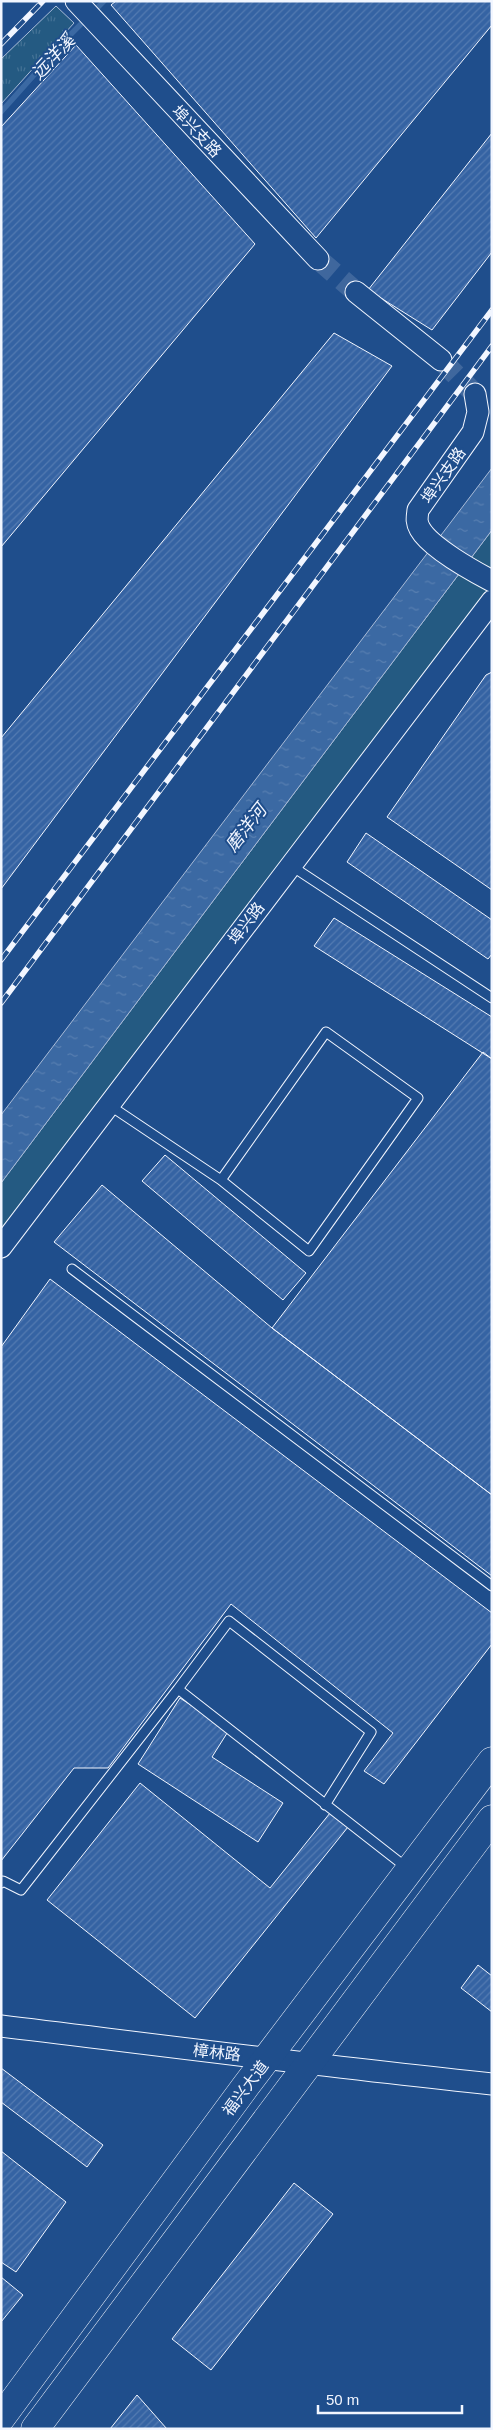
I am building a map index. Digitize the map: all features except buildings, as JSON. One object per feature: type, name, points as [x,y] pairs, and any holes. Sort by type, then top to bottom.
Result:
[{"type":"main road","name":"福兴大道","points":[[1,2418],[268,2057],[492,1761]]},
{"type":"main road","points":[[35,2429],[492,1819]]},
{"type":"street","name":"埠兴支路","points":[[76,1],[318,259]]},
{"type":"street","points":[[356,292],[441,360]]},
{"type":"street","name":"埠兴支路","points":[[475,394],[478,412],[473,432],[418,510],[416,520],[420,530],[427,538],[470,570],[492,581]]},
{"type":"street","name":"埠兴路","points":[[1,1247],[289,865],[492,601]]},
{"type":"street","name":"樟林路","points":[[1,2026],[268,2057],[307,2064],[492,2084]]},
{"type":"lane","points":[[289,865],[492,998]]},
{"type":"lane","points":[[109,1105],[221,1180],[309,1251],[418,1098],[326,1032],[221,1180]]},
{"type":"lane","points":[[72,1270],[492,1586]]},
{"type":"lane","points":[[1,1883],[3,1880],[21,1890],[229,1621],[371,1732],[325,1805]]},
{"type":"lane","points":[[178,1689],[409,1869]]},
{"type":"green space","points":[[56,6],[74,23],[1,104],[1,59]]},
{"type":"green space","points":[[492,530],[492,594],[1,1238],[1,1183]]},
{"type":"water","name":"磨洋河","points":[[492,468],[492,530],[1,1183],[1,1115]]},
{"type":"waterway","name":"远洋溪","points":[[1,112],[68,37],[104,1]]},
{"type":"tunnel","points":[[318,259],[356,292]]},
{"type":"tunnel","points":[[441,360],[475,394]]},
{"type":"railway","points":[[1,44],[43,1]]},
{"type":"railway","points":[[1,960],[492,310]]},
{"type":"railway","points":[[1,1003],[492,346]]}]
